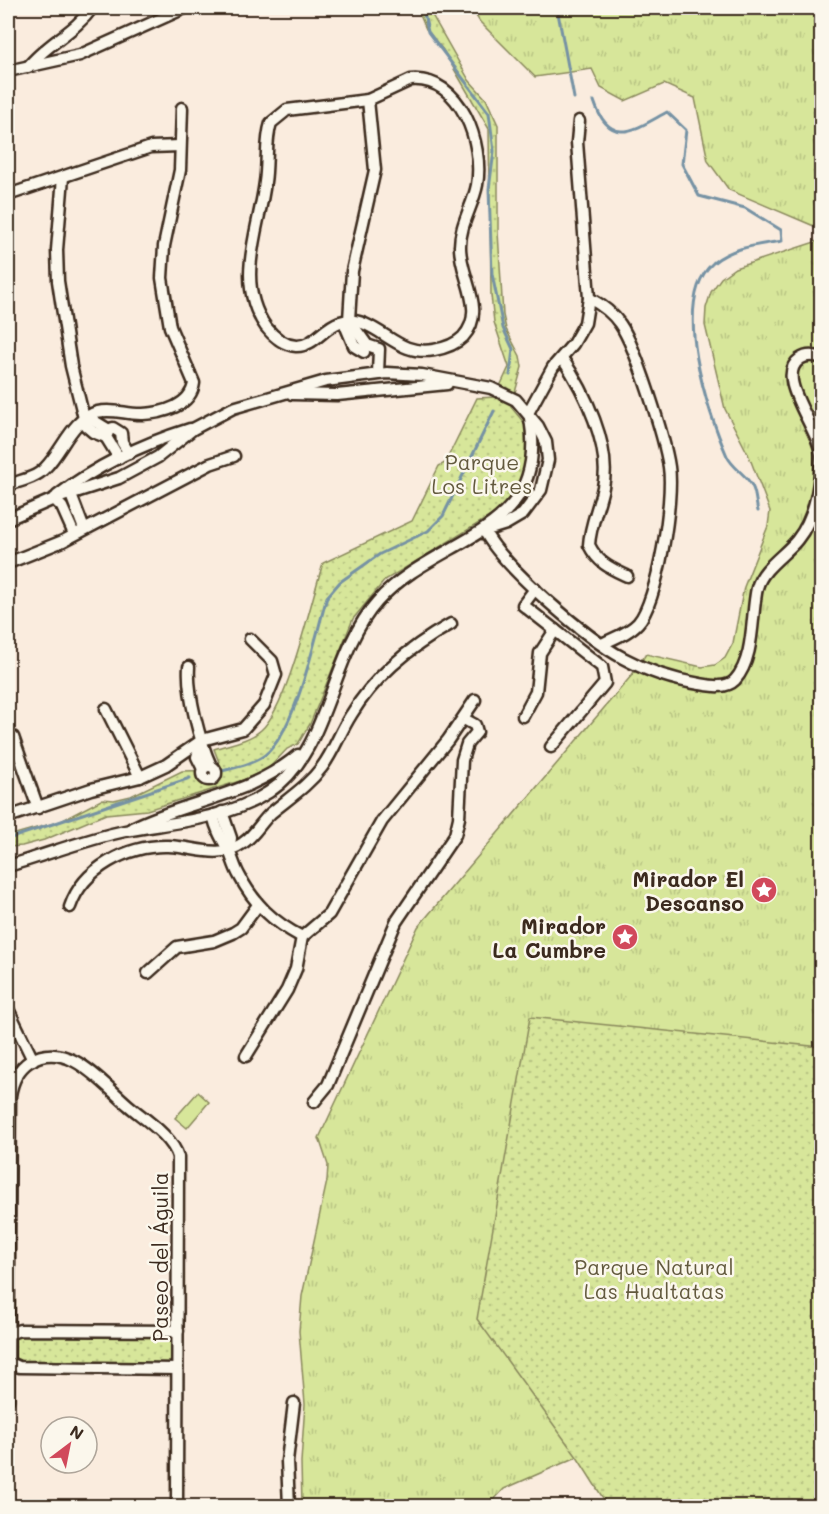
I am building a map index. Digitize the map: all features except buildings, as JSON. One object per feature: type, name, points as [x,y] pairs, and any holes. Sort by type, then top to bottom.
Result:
[{"type":"street","points":[[28,67],[34,58],[80,23],[92,8]]},
{"type":"street","points":[[8,71],[80,55],[179,9]]},
{"type":"street","points":[[418,80],[432,82],[445,88],[461,107],[471,134],[478,172],[475,193],[462,229],[460,248],[474,309],[471,324],[462,337],[449,346],[424,351],[397,345],[365,324],[349,320],[332,325],[304,345],[293,346],[282,341],[267,328],[257,310],[251,290],[249,268],[264,190],[269,129],[274,118],[287,110],[368,100],[398,85],[418,80]]},
{"type":"street","points":[[368,100],[376,162],[352,271],[349,320],[365,349],[379,349],[373,374]]},
{"type":"street","points":[[8,485],[45,469],[86,416],[113,410],[142,415],[163,411],[180,405],[193,388],[194,383],[171,327],[162,278],[164,246],[180,170],[182,108]]},
{"type":"street","points":[[124,832],[183,823],[218,814],[258,799],[285,778],[316,730],[352,639],[372,608],[402,580],[484,530],[511,506],[526,482],[533,456],[529,416],[553,367],[562,358],[585,323],[589,298],[577,142],[579,121]]},
{"type":"street","points":[[8,195],[151,147],[180,146]]},
{"type":"street","points":[[63,177],[57,250],[58,281],[71,366],[86,416],[86,426],[93,432],[108,434],[118,429],[124,455]]},
{"type":"street","points":[[589,298],[605,306],[621,325],[655,416],[670,468],[670,489],[660,563],[648,607],[630,630],[602,644]]},
{"type":"street","points":[[484,530],[518,574],[602,644],[644,668],[675,679],[716,686],[734,681],[749,645],[760,579],[798,539],[813,510],[821,446],[799,401],[790,376],[793,367],[800,359],[809,356],[822,358]]},
{"type":"street","points":[[562,358],[586,399],[602,449],[603,486],[589,546],[595,557],[604,565],[627,576]]},
{"type":"street","points":[[54,499],[85,476],[124,455],[158,440],[193,429],[233,408],[326,381],[373,374],[422,375],[453,383],[482,385],[502,392],[516,400],[543,434],[547,451],[547,470],[541,490],[530,507],[515,519],[484,530]]},
{"type":"street","points":[[421,388],[422,375]]},
{"type":"street","points":[[326,381],[324,389],[327,395]]},
{"type":"street","points":[[281,394],[327,395],[421,388],[453,383]]},
{"type":"street","points":[[8,519],[54,499],[91,489],[119,478],[166,452],[193,429]]},
{"type":"street","points":[[158,440],[163,443],[166,452]]},
{"type":"street","points":[[8,563],[44,550],[210,464],[234,456]]},
{"type":"street","points":[[85,476],[91,489]]},
{"type":"street","points":[[71,495],[79,532]]},
{"type":"street","points":[[54,499],[79,532]]},
{"type":"street","points":[[535,589],[523,605],[602,667],[605,683],[550,747]]},
{"type":"street","points":[[70,907],[75,892],[87,876],[105,864],[132,853],[168,846],[216,853],[229,851],[247,840],[266,818],[315,775],[332,753],[357,705],[383,673],[413,648],[451,624]]},
{"type":"street","points":[[523,716],[536,692],[540,653],[555,630]]},
{"type":"street","points":[[8,817],[91,789],[140,777],[166,765],[202,740],[243,729],[260,712],[275,679],[275,665],[250,639]]},
{"type":"street","points":[[189,667],[190,686],[214,799]]},
{"type":"street","points":[[246,1056],[287,990],[296,969],[302,937],[329,914],[382,821],[464,719],[475,700]]},
{"type":"street","points":[[106,709],[140,777]]},
{"type":"street","points":[[314,1102],[328,1085],[396,922],[455,835],[460,806],[462,760],[467,744],[477,732],[475,725],[464,719]]},
{"type":"street","points":[[13,738],[38,808]]},
{"type":"street","points":[[8,866],[124,832],[182,808],[252,785],[274,773],[305,749]]},
{"type":"street","points":[[252,785],[257,791],[258,799]]},
{"type":"street","points":[[182,808],[183,823]]},
{"type":"street","points":[[218,814],[231,838],[229,851],[237,872],[258,905],[278,923],[302,937]]},
{"type":"street","points":[[148,973],[177,947],[214,941],[233,933],[241,928],[258,905]]},
{"type":"street","points":[[8,1009],[33,1060],[18,1073],[10,1096],[8,1400]]},
{"type":"street","name":"Paseo del Águila","points":[[33,1060],[56,1055],[75,1061],[176,1149],[179,1162],[177,1506]]},
{"type":"street","points":[[8,1334],[20,1330],[178,1331]]},
{"type":"street","points":[[8,1362],[19,1367],[177,1369]]},
{"type":"street","points":[[289,1506],[287,1461],[294,1403]]},
{"type":"green space","name":"Parque Los Litres","points":[[417,8],[428,8],[469,80],[486,99],[498,125],[498,232],[503,315],[506,329],[520,356],[522,367],[511,407],[526,425],[528,461],[516,490],[494,514],[385,580],[353,619],[310,724],[298,744],[287,749],[268,769],[243,780],[147,810],[106,814],[44,840],[8,847],[8,836],[61,821],[103,799],[114,800],[131,796],[182,771],[222,770],[214,749],[245,740],[256,734],[271,717],[280,699],[298,652],[323,563],[412,521],[439,466],[445,463],[477,398],[495,397],[509,367],[494,322],[491,295],[489,129],[443,50],[426,29]]},
{"type":"green space","points":[[471,8],[821,8],[821,229],[729,190],[708,161],[695,98],[664,84],[625,101],[601,88],[592,69],[535,77],[480,22]]},
{"type":"green space","points":[[821,240],[821,1506],[620,1506],[577,1457],[504,1489],[488,1506],[302,1506],[301,1462],[305,1404],[299,1331],[302,1296],[327,1181],[328,1165],[319,1138],[418,927],[632,675],[646,654],[702,667],[715,665],[725,658],[733,643],[744,587],[768,526],[770,511],[749,456],[725,409],[705,325],[706,308],[711,292],[721,278],[735,268]]},
{"type":"green space","name":"Parque Natural Las Hualtatas","points":[[530,1017],[821,1047],[821,1506],[608,1506],[577,1457],[477,1319]]},
{"type":"green space","points":[[198,1092],[209,1102],[187,1128],[175,1118]]},
{"type":"green space","points":[[19,1334],[169,1335],[173,1340],[172,1360],[167,1364],[21,1364],[15,1359],[14,1340]]},
{"type":"waterway","points":[[423,8],[428,32],[489,113],[494,151],[489,189],[492,274],[503,328],[513,349],[510,375]]},
{"type":"waterway","points":[[554,8],[558,13],[574,98]]},
{"type":"waterway","points":[[594,101],[600,116],[608,126],[616,130],[625,131],[635,128],[667,112],[686,130],[682,164],[699,196],[745,208],[781,230],[782,241],[737,250],[713,263],[700,280],[694,303],[697,358],[711,413],[727,456],[751,484],[758,511]]},
{"type":"waterway","points":[[222,771],[260,758],[276,742],[296,704],[327,597],[340,582],[380,554],[428,531],[443,516],[494,411]]},
{"type":"waterway","points":[[8,839],[190,778]]},
{"type":"place","name":"Mirador El Descanso","points":[[764,890]]},
{"type":"place","name":"Mirador La Cumbre","points":[[625,937]]}]
